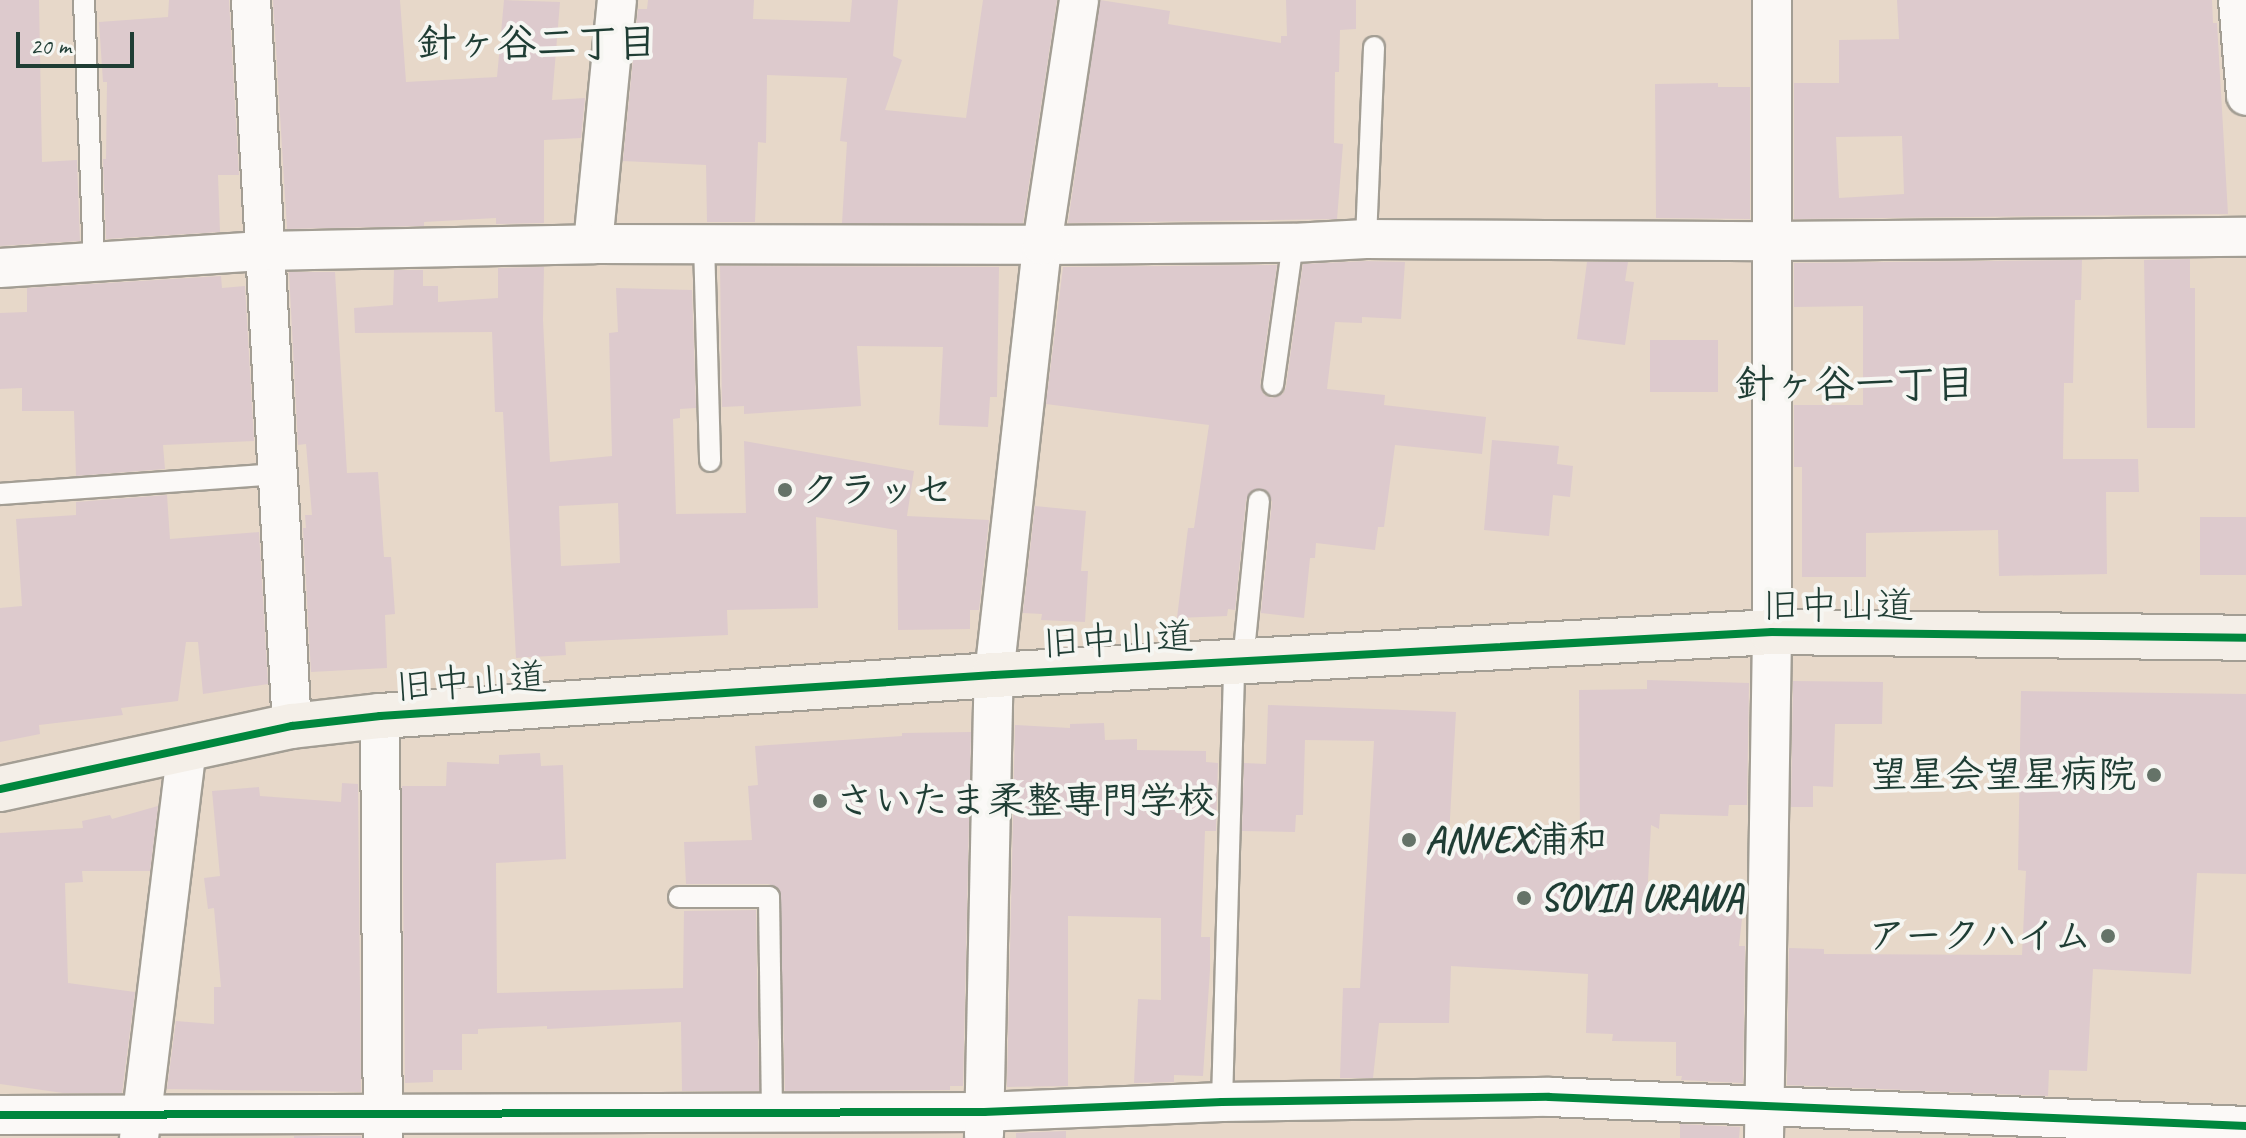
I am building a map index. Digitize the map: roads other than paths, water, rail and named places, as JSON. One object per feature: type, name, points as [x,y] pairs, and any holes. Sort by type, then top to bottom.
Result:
[{"type":"main road","name":"旧中山道","points":[[0,789],[292,726],[380,716],[994,675],[1772,632],[2246,638]]},
{"type":"street","points":[[251,0],[292,726]]},
{"type":"street","points":[[593,244],[617,0]]},
{"type":"street","points":[[984,1125],[994,675],[1042,245],[1079,0]]},
{"type":"street","points":[[1764,1122],[1772,632],[1772,0]]},
{"type":"street","points":[[2238,0],[2246,96]]},
{"type":"street","points":[[0,268],[265,251],[593,244],[1042,245],[1293,243],[1366,239],[1773,241],[2246,237]]},
{"type":"street","points":[[380,716],[383,1125]]},
{"type":"street","points":[[140,1127],[187,749]]},
{"type":"street","points":[[0,1115],[140,1127],[643,1126],[772,1114],[984,1125],[1222,1102],[1549,1097],[1764,1122],[2222,1130]]},
{"type":"lane","points":[[84,0],[94,262]]},
{"type":"lane","points":[[1366,239],[1374,47]]},
{"type":"lane","points":[[704,243],[710,461]]},
{"type":"lane","points":[[1273,385],[1293,243]]},
{"type":"lane","points":[[0,494],[278,474]]},
{"type":"lane","points":[[1222,1102],[1239,661],[1259,501]]},
{"type":"lane","points":[[679,897],[769,897],[772,1114]]},
{"type":"place","name":"クラッセ","points":[[785,490]]},
{"type":"place","name":"望星会望星病院","points":[[2154,775]]},
{"type":"place","name":"さいたま柔整専門学校","points":[[820,801]]},
{"type":"place","name":"ANNEX浦和","points":[[1409,840]]},
{"type":"place","name":"SOVIA URAWA","points":[[1524,898]]},
{"type":"place","name":"アークハイム","points":[[2108,936]]},
{"type":"district","name":"針ヶ谷二丁目","points":[[537,43]]},
{"type":"district","name":"針ヶ谷一丁目","points":[[1855,384]]}]
